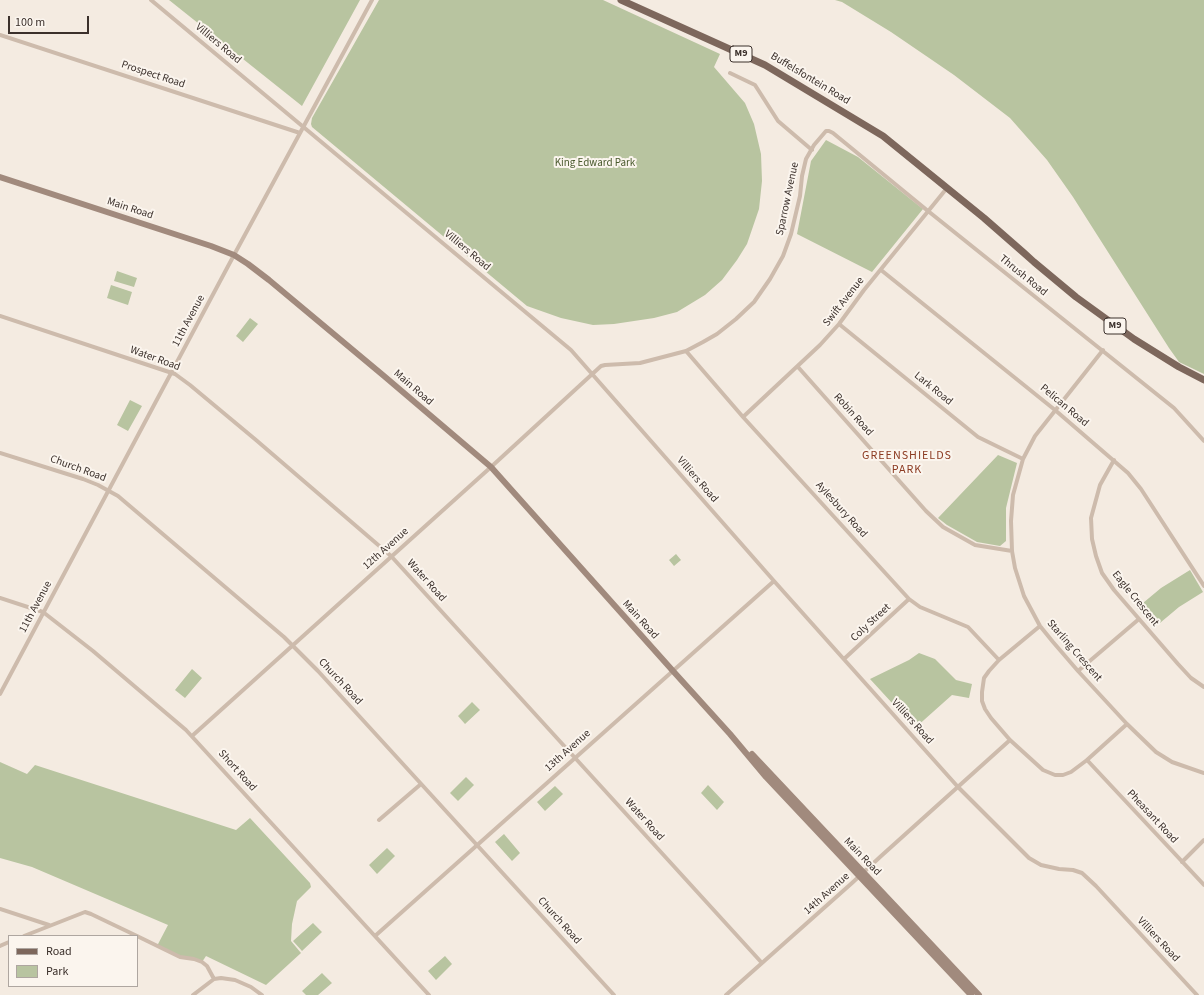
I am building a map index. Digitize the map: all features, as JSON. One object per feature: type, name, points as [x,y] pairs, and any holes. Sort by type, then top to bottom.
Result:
[{"type":"main road","name":"Buffelsfontein Road","points":[[621,0],[766,65],[883,136],[1022,256],[1034,262],[1076,297],[1129,336],[1204,380]]},
{"type":"main road","name":"Main Road","points":[[0,177],[211,246],[234,255],[275,285],[378,371],[491,467],[766,776],[979,995]]},
{"type":"main road","name":"Main Road","points":[[861,875],[970,995]]},
{"type":"street","name":"Villiers Road","points":[[151,0],[560,340],[582,361],[774,581],[958,787],[1029,858],[1041,865],[1073,870],[1082,874],[1096,886],[1197,995]]},
{"type":"street","name":"11th Avenue","points":[[0,694],[372,0]]},
{"type":"street","name":"Prospect Road","points":[[0,35],[300,133]]},
{"type":"street","points":[[730,72],[755,85],[778,121],[812,150]]},
{"type":"street","name":"Thrush Road","points":[[826,131],[829,130],[833,133],[1174,408],[1204,441]]},
{"type":"street","name":"Sparrow Avenue","points":[[592,374],[603,365],[640,363],[686,351],[704,342],[736,319],[754,302],[770,279],[783,256],[791,234],[800,196],[802,176],[806,159],[826,131]]},
{"type":"street","name":"Swift Avenue","points":[[743,417],[820,345],[839,324],[945,189]]},
{"type":"street","name":"Pelican Road","points":[[881,270],[1055,410],[1128,473],[1142,489],[1204,586]]},
{"type":"street","name":"Water Road","points":[[0,316],[172,373],[190,385],[391,556],[762,963]]},
{"type":"street","name":"Lark Road","points":[[839,324],[978,437],[1023,459]]},
{"type":"street","name":"Starling Crescent","points":[[1102,350],[1035,436],[1023,459],[1016,482],[1012,507],[1010,536],[1019,581],[1024,596],[1040,626],[1078,671],[1127,724],[1156,752],[1172,762],[1204,773]]},
{"type":"street","name":"Aylesbury Road","points":[[686,351],[743,417],[909,599],[920,607],[968,627],[999,660]]},
{"type":"street","name":"Robin Road","points":[[798,366],[926,511],[943,527],[975,545],[1012,551]]},
{"type":"street","name":"12th Avenue","points":[[192,736],[592,374]]},
{"type":"street","name":"Church Road","points":[[0,453],[78,477],[108,490],[127,502],[269,624],[318,671],[614,995]]},
{"type":"street","name":"Eagle Crescent","points":[[1114,460],[1100,485],[1094,504],[1092,518],[1092,540],[1102,573],[1114,590],[1191,678],[1204,688]]},
{"type":"street","name":"13th Avenue","points":[[375,936],[774,581]]},
{"type":"street","name":"Short Road","points":[[0,598],[43,612],[93,651],[174,719],[192,736],[429,995]]},
{"type":"street","name":"Coly Street","points":[[844,660],[909,599]]},
{"type":"street","points":[[1078,671],[1139,619]]},
{"type":"street","points":[[1040,626],[999,660],[984,678],[982,686],[982,701],[991,718],[1010,740],[1043,770],[1055,775],[1071,772],[1087,760],[1127,724]]},
{"type":"street","name":"14th Avenue","points":[[726,995],[1010,740]]},
{"type":"street","name":"Pheasant Road","points":[[1087,760],[1204,885]]},
{"type":"street","points":[[379,820],[421,784]]},
{"type":"street","points":[[1182,862],[1204,840]]},
{"type":"street","points":[[0,909],[50,925]]},
{"type":"street","points":[[26,935],[85,912],[135,935]]},
{"type":"street","points":[[138,936],[180,957],[202,962],[207,966],[214,978]]},
{"type":"street","points":[[193,995],[214,978],[220,978],[235,980],[251,987],[262,995]]},
{"type":"green space","points":[[169,0],[360,0],[302,106]]},
{"type":"green space","name":"King Edward Park","points":[[379,0],[603,0],[720,54],[714,67],[745,103],[754,124],[761,154],[762,181],[759,209],[747,244],[722,280],[705,295],[677,312],[654,318],[614,324],[593,325],[561,318],[527,306],[312,127],[312,118]]},
{"type":"green space","points":[[835,0],[1204,0],[1204,374],[1179,362],[1073,197],[1047,160],[1010,118],[954,75],[891,32],[842,2]]},
{"type":"green space","points":[[826,140],[858,157],[923,209],[872,272],[797,234],[811,161]]},
{"type":"green space","points":[[117,271],[137,278],[134,287],[114,281]]},
{"type":"green space","points":[[111,285],[132,292],[128,305],[107,298]]},
{"type":"green space","points":[[250,318],[258,324],[243,342],[236,336]]},
{"type":"green space","points":[[130,400],[142,406],[128,431],[117,425]]},
{"type":"green space","points":[[998,455],[1017,463],[1006,508],[1006,541],[1000,546],[977,542],[947,525],[938,518]]},
{"type":"green space","points":[[676,554],[681,560],[674,566],[669,560]]},
{"type":"green space","points":[[1190,570],[1203,592],[1179,607],[1154,628],[1137,608],[1161,588]]},
{"type":"green space","points":[[919,653],[935,659],[956,680],[972,684],[969,698],[952,695],[915,728],[870,679],[909,660]]},
{"type":"green space","points":[[192,669],[202,678],[185,698],[175,690]]},
{"type":"green space","points":[[472,702],[480,710],[465,724],[458,716]]},
{"type":"green space","points":[[0,762],[27,774],[35,765],[236,830],[250,818],[310,883],[311,887],[297,901],[292,924],[291,941],[301,953],[266,985],[206,956],[202,962],[184,958],[157,946],[168,925],[32,867],[0,858]]},
{"type":"green space","points":[[466,777],[474,785],[458,801],[450,793]]},
{"type":"green space","points":[[708,785],[724,802],[717,810],[701,793]]},
{"type":"green space","points":[[555,786],[563,794],[545,811],[537,802]]},
{"type":"green space","points":[[504,834],[520,853],[512,861],[495,842]]},
{"type":"green space","points":[[387,848],[395,856],[377,874],[369,865]]},
{"type":"green space","points":[[313,923],[322,932],[302,951],[293,941]]},
{"type":"green space","points":[[445,956],[452,964],[436,980],[428,971]]},
{"type":"green space","points":[[322,973],[332,983],[318,995],[306,995],[302,991]]},
{"type":"district","name":"GREENSHIELDS PARK","points":[[907,463]]}]
